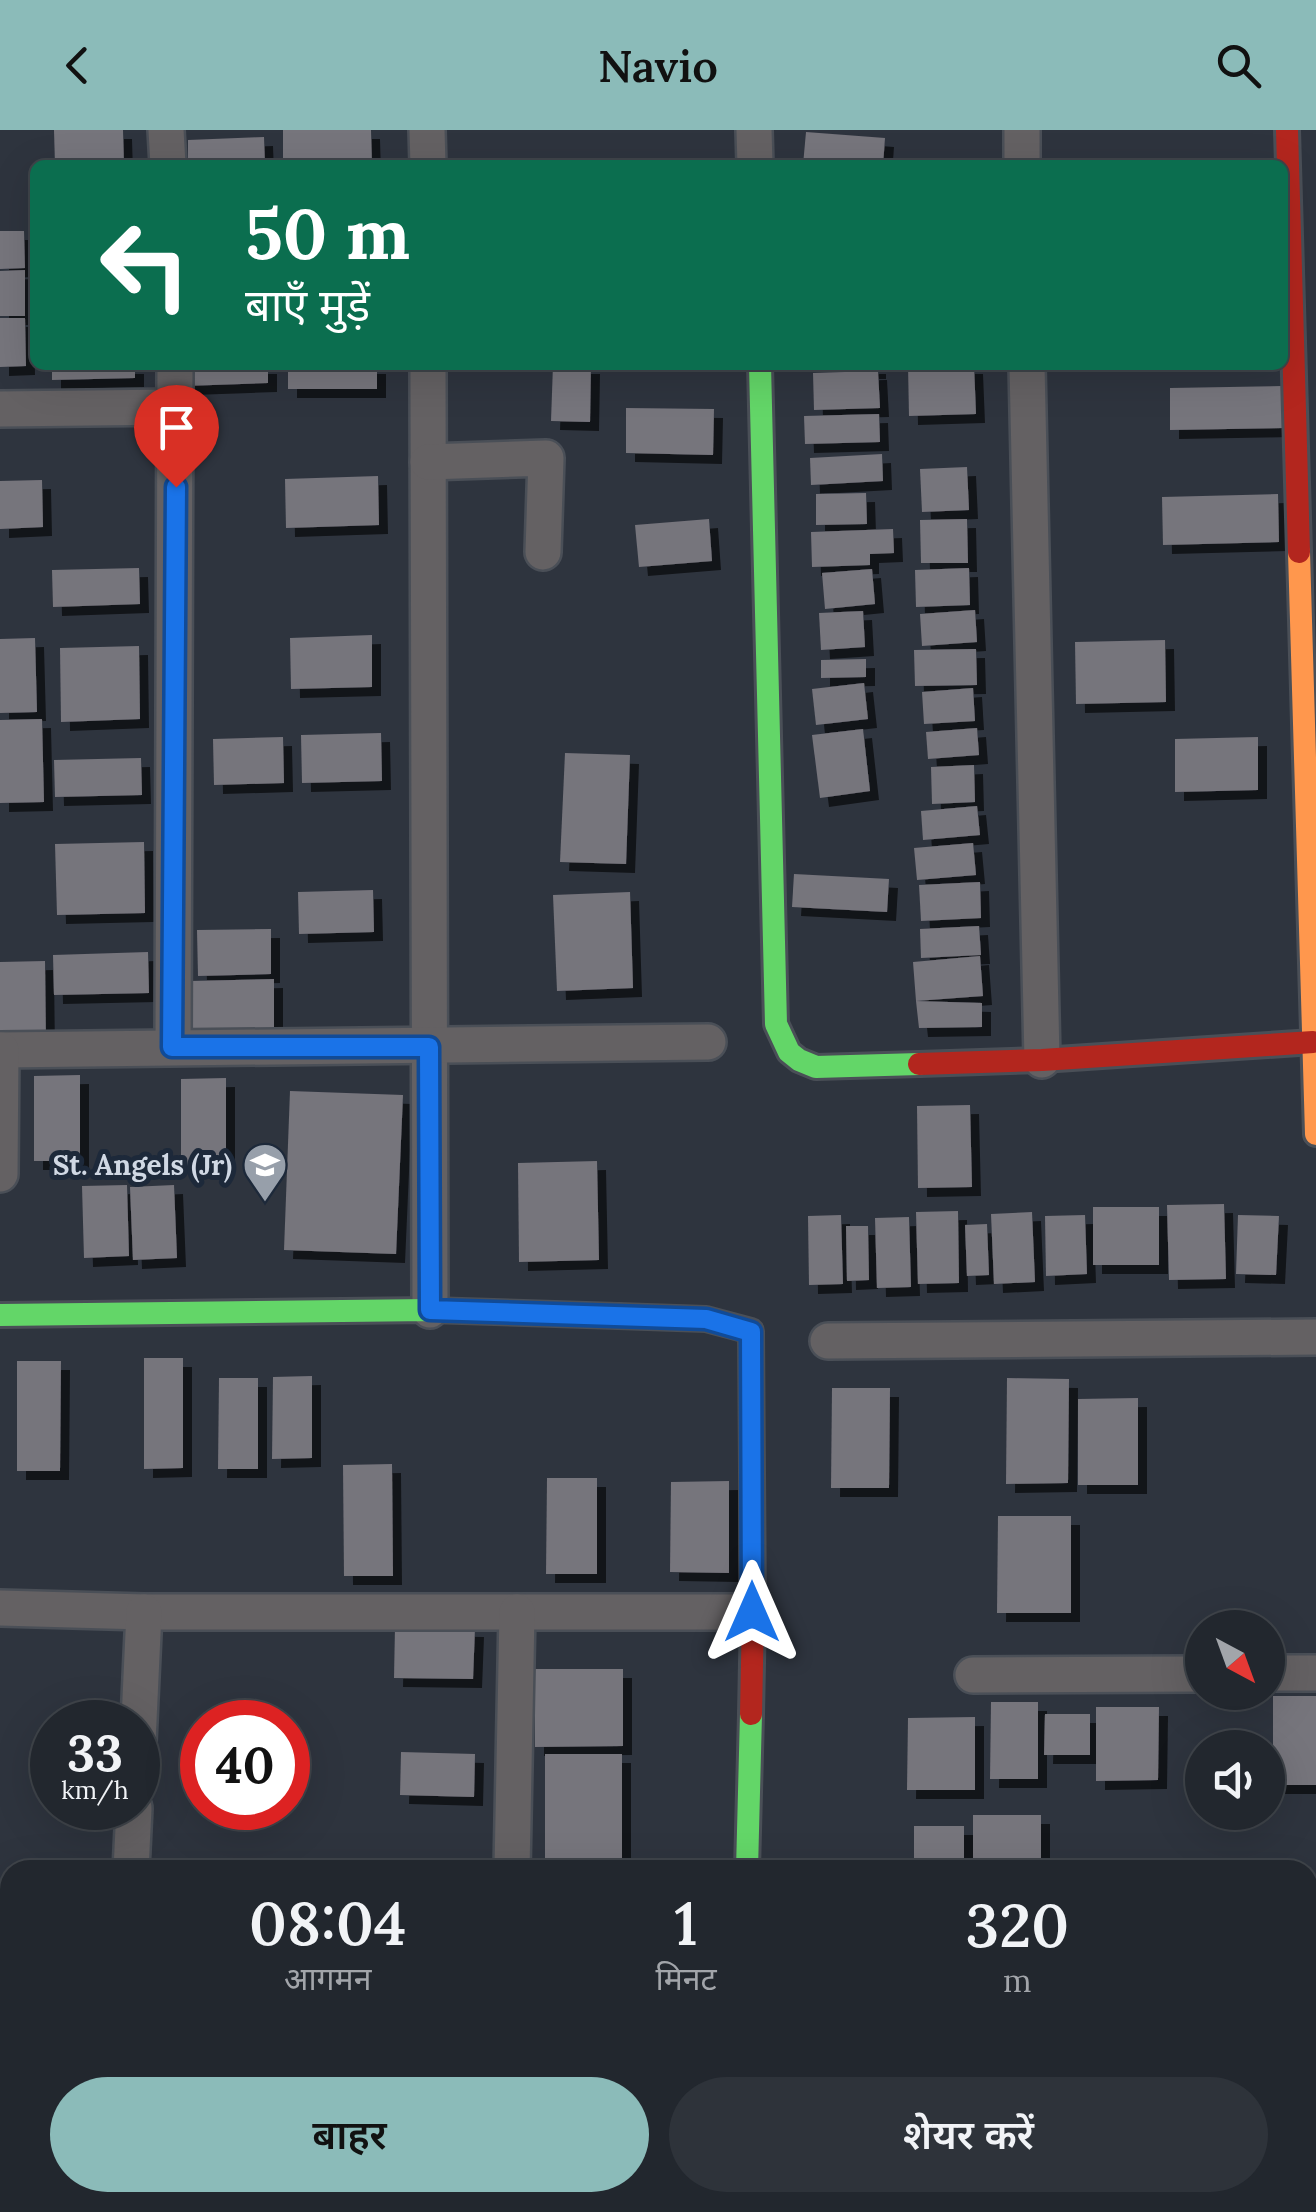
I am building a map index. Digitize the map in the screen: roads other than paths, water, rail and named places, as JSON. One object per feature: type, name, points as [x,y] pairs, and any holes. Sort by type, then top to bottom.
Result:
[{"type":"street","points":[[166,130],[168,160]]},
{"type":"street","points":[[428,130],[428,160]]},
{"type":"street","points":[[754,130],[755,160]]},
{"type":"street","points":[[1022,130],[1022,160]]},
{"type":"street","points":[[1287,130],[1288,160]]},
{"type":"street","points":[[1288,165],[1316,1134]]},
{"type":"street","points":[[172,1047],[175,370]]},
{"type":"street","points":[[428,370],[430,1310]]},
{"type":"street","points":[[760,370],[776,1024],[785,1048],[796,1061],[816,1067],[1042,1060],[1313,1042]]},
{"type":"street","points":[[1027,370],[1042,1060]]},
{"type":"street","points":[[0,409],[177,407]]},
{"type":"street","points":[[428,462],[546,458],[543,552]]},
{"type":"street","points":[[0,1174],[0,1050],[708,1042]]},
{"type":"street","points":[[0,1315],[430,1310],[706,1319],[751,1332],[752,1612],[746,1860]]},
{"type":"street","points":[[828,1341],[1316,1336]]},
{"type":"street","points":[[0,1608],[144,1612],[752,1612]]},
{"type":"street","points":[[140,1700],[144,1612]]},
{"type":"street","points":[[512,1860],[517,1612]]},
{"type":"street","points":[[1285,1674],[1316,1673]]},
{"type":"street","points":[[973,1675],[1185,1674]]},
{"type":"street","points":[[131,1860],[133,1830]]},
{"type":"place","name":"St. Angels (Jr)","points":[[265,1203]]}]
